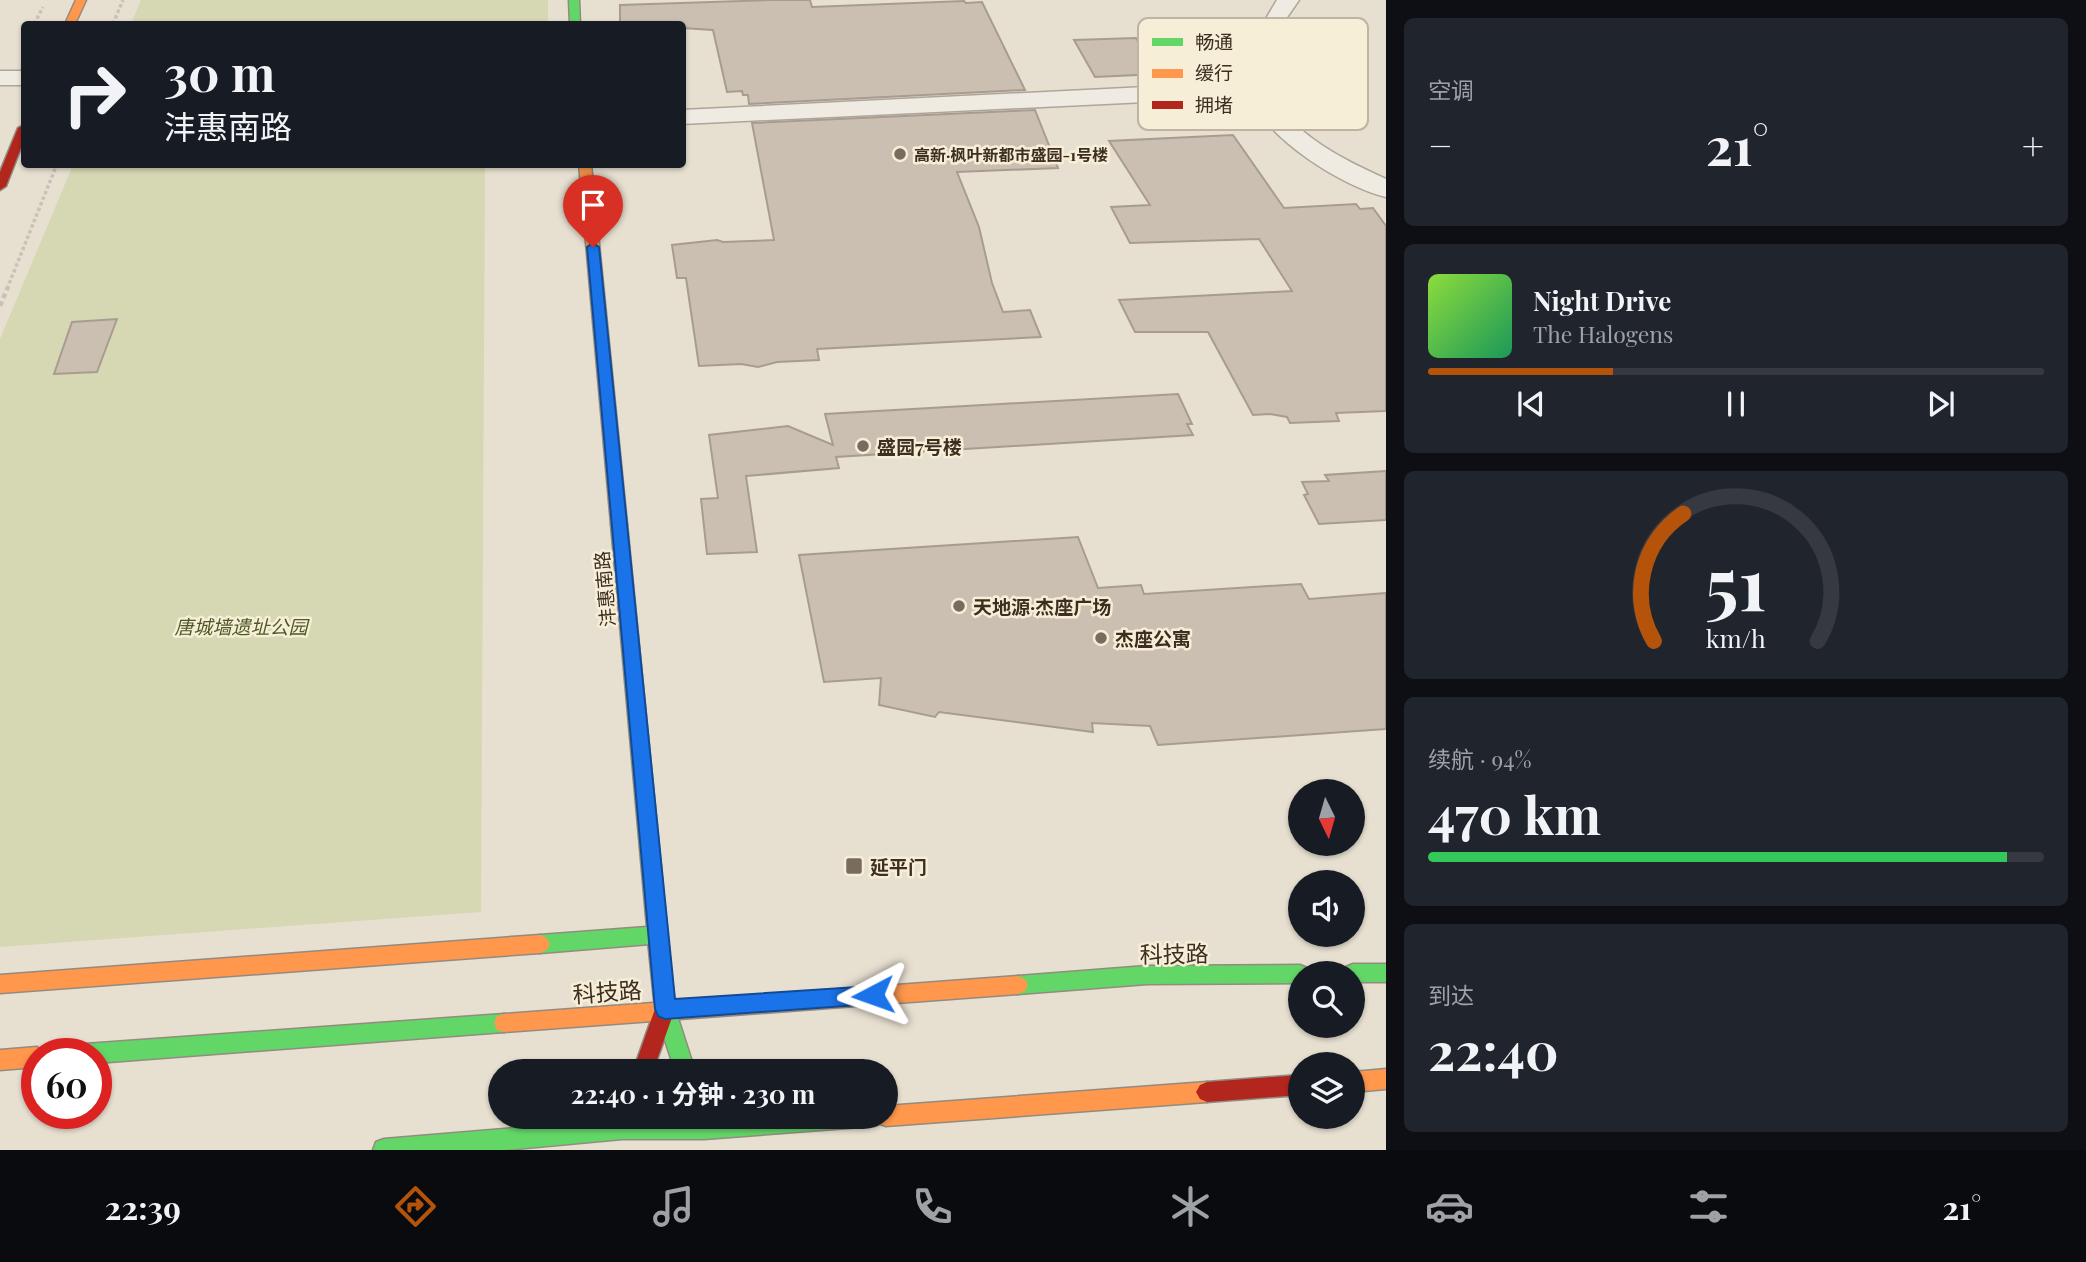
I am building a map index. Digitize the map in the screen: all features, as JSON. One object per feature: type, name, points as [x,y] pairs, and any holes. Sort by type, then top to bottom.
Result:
[{"type":"main road","points":[[71,21],[81,0]]},
{"type":"main road","points":[[574,0],[575,21]]},
{"type":"main road","points":[[0,186],[21,135]]},
{"type":"main road","name":"沣惠南路","points":[[585,168],[665,1009],[681,1059]]},
{"type":"main road","points":[[0,984],[658,935]]},
{"type":"main road","points":[[1365,973],[1386,973]]},
{"type":"main road","name":"科技路","points":[[112,1052],[1147,975],[1288,974]]},
{"type":"main road","name":"沣惠南路","points":[[647,1059],[665,1009]]},
{"type":"main road","points":[[0,1060],[21,1058]]},
{"type":"main road","points":[[1365,1081],[1386,1079]]},
{"type":"main road","points":[[898,1115],[1288,1086]]},
{"type":"main road","points":[[384,1150],[571,1129]]},
{"type":"main road","points":[[612,1150],[621,1129]]},
{"type":"main road","points":[[623,1150],[624,1129]]},
{"type":"main road","points":[[703,1129],[706,1150]]},
{"type":"street","points":[[1277,18],[1288,0]]},
{"type":"street","points":[[0,78],[21,78]]},
{"type":"street","points":[[686,117],[1138,95]]},
{"type":"street","points":[[1289,130],[1303,145],[1348,172],[1386,189]]},
{"type":"path","points":[[36,21],[46,0]]},
{"type":"path","points":[[114,21],[123,0]]},
{"type":"path","points":[[0,306],[55,168]]},
{"type":"green space","points":[[141,0],[548,0],[547,21],[132,21]]},
{"type":"green space","name":"唐城墙遗址公园","points":[[72,168],[485,168],[481,912],[0,947],[0,339]]},
{"type":"building","points":[[772,0],[810,0],[812,7],[982,2],[1025,90],[749,104],[748,95],[743,95],[742,91],[727,92],[713,30],[686,28],[686,21],[620,21],[620,5]]},
{"type":"building","points":[[1136,38],[1138,75],[1095,77],[1074,40]]},
{"type":"building","points":[[1035,110],[1058,168],[957,172],[979,227],[992,283],[1003,312],[1030,310],[1041,337],[817,349],[819,360],[777,362],[758,367],[741,364],[699,366],[686,278],[677,278],[672,245],[717,240],[774,240],[752,123]]},
{"type":"building","points":[[1233,135],[1284,208],[1356,204],[1360,209],[1373,208],[1386,226],[1386,411],[1336,413],[1339,421],[1290,423],[1287,417],[1253,415],[1208,332],[1135,332],[1119,300],[1292,291],[1259,239],[1130,243],[1111,207],[1150,205],[1109,141]]},
{"type":"building","points":[[117,319],[97,372],[54,374],[72,322]]},
{"type":"building","name":"盛园7号楼","points":[[1178,394],[1192,424],[1187,424],[1193,435],[836,457],[839,468],[746,476],[757,552],[707,554],[701,499],[718,498],[709,435],[788,426],[833,445],[825,414]]},
{"type":"building","points":[[1386,471],[1386,520],[1319,524],[1304,495],[1308,494],[1302,482],[1329,481],[1325,475]]},
{"type":"building","name":"杰座公寓","points":[[1078,537],[1098,588],[1141,585],[1144,594],[1301,584],[1309,599],[1386,593],[1386,729],[1158,745],[1150,726],[1092,723],[1093,732],[939,712],[935,717],[879,705],[881,678],[824,682],[799,555]]},
{"type":"traffic: fast","points":[[574,0],[575,21]]},
{"type":"traffic: fast","points":[[619,524],[658,940]]},
{"type":"traffic: fast","points":[[540,944],[658,935]]},
{"type":"traffic: fast","points":[[1365,973],[1386,973]]},
{"type":"traffic: fast","points":[[1018,985],[1147,975],[1288,974]]},
{"type":"traffic: fast","points":[[665,1009],[681,1059]]},
{"type":"traffic: fast","points":[[112,1052],[504,1023]]},
{"type":"traffic: fast","points":[[384,1150],[622,1129]]},
{"type":"traffic: slow","points":[[71,21],[81,0]]},
{"type":"traffic: slow","points":[[585,168],[619,524]]},
{"type":"traffic: slow","points":[[0,984],[540,944]]},
{"type":"traffic: slow","points":[[504,1023],[1018,985]]},
{"type":"traffic: slow","points":[[0,1060],[21,1058]]},
{"type":"traffic: slow","points":[[1365,1081],[1386,1079]]},
{"type":"traffic: slow","points":[[898,1115],[1207,1092]]},
{"type":"traffic: jam","points":[[0,186],[21,135]]},
{"type":"traffic: jam","points":[[647,1059],[665,1009],[658,940]]},
{"type":"traffic: jam","points":[[1207,1092],[1288,1086]]},
{"type":"place","name":"高新·枫叶新都市盛园-1号楼","points":[[900,154]]},
{"type":"place","name":"盛园7号楼","points":[[863,446]]},
{"type":"place","name":"天地源·杰座广场","points":[[959,606]]},
{"type":"place","name":"杰座公寓","points":[[1101,638]]},
{"type":"place","name":"延平门","points":[[854,866]]},
{"type":"route","points":[[593,247],[665,1009],[873,995]]}]
